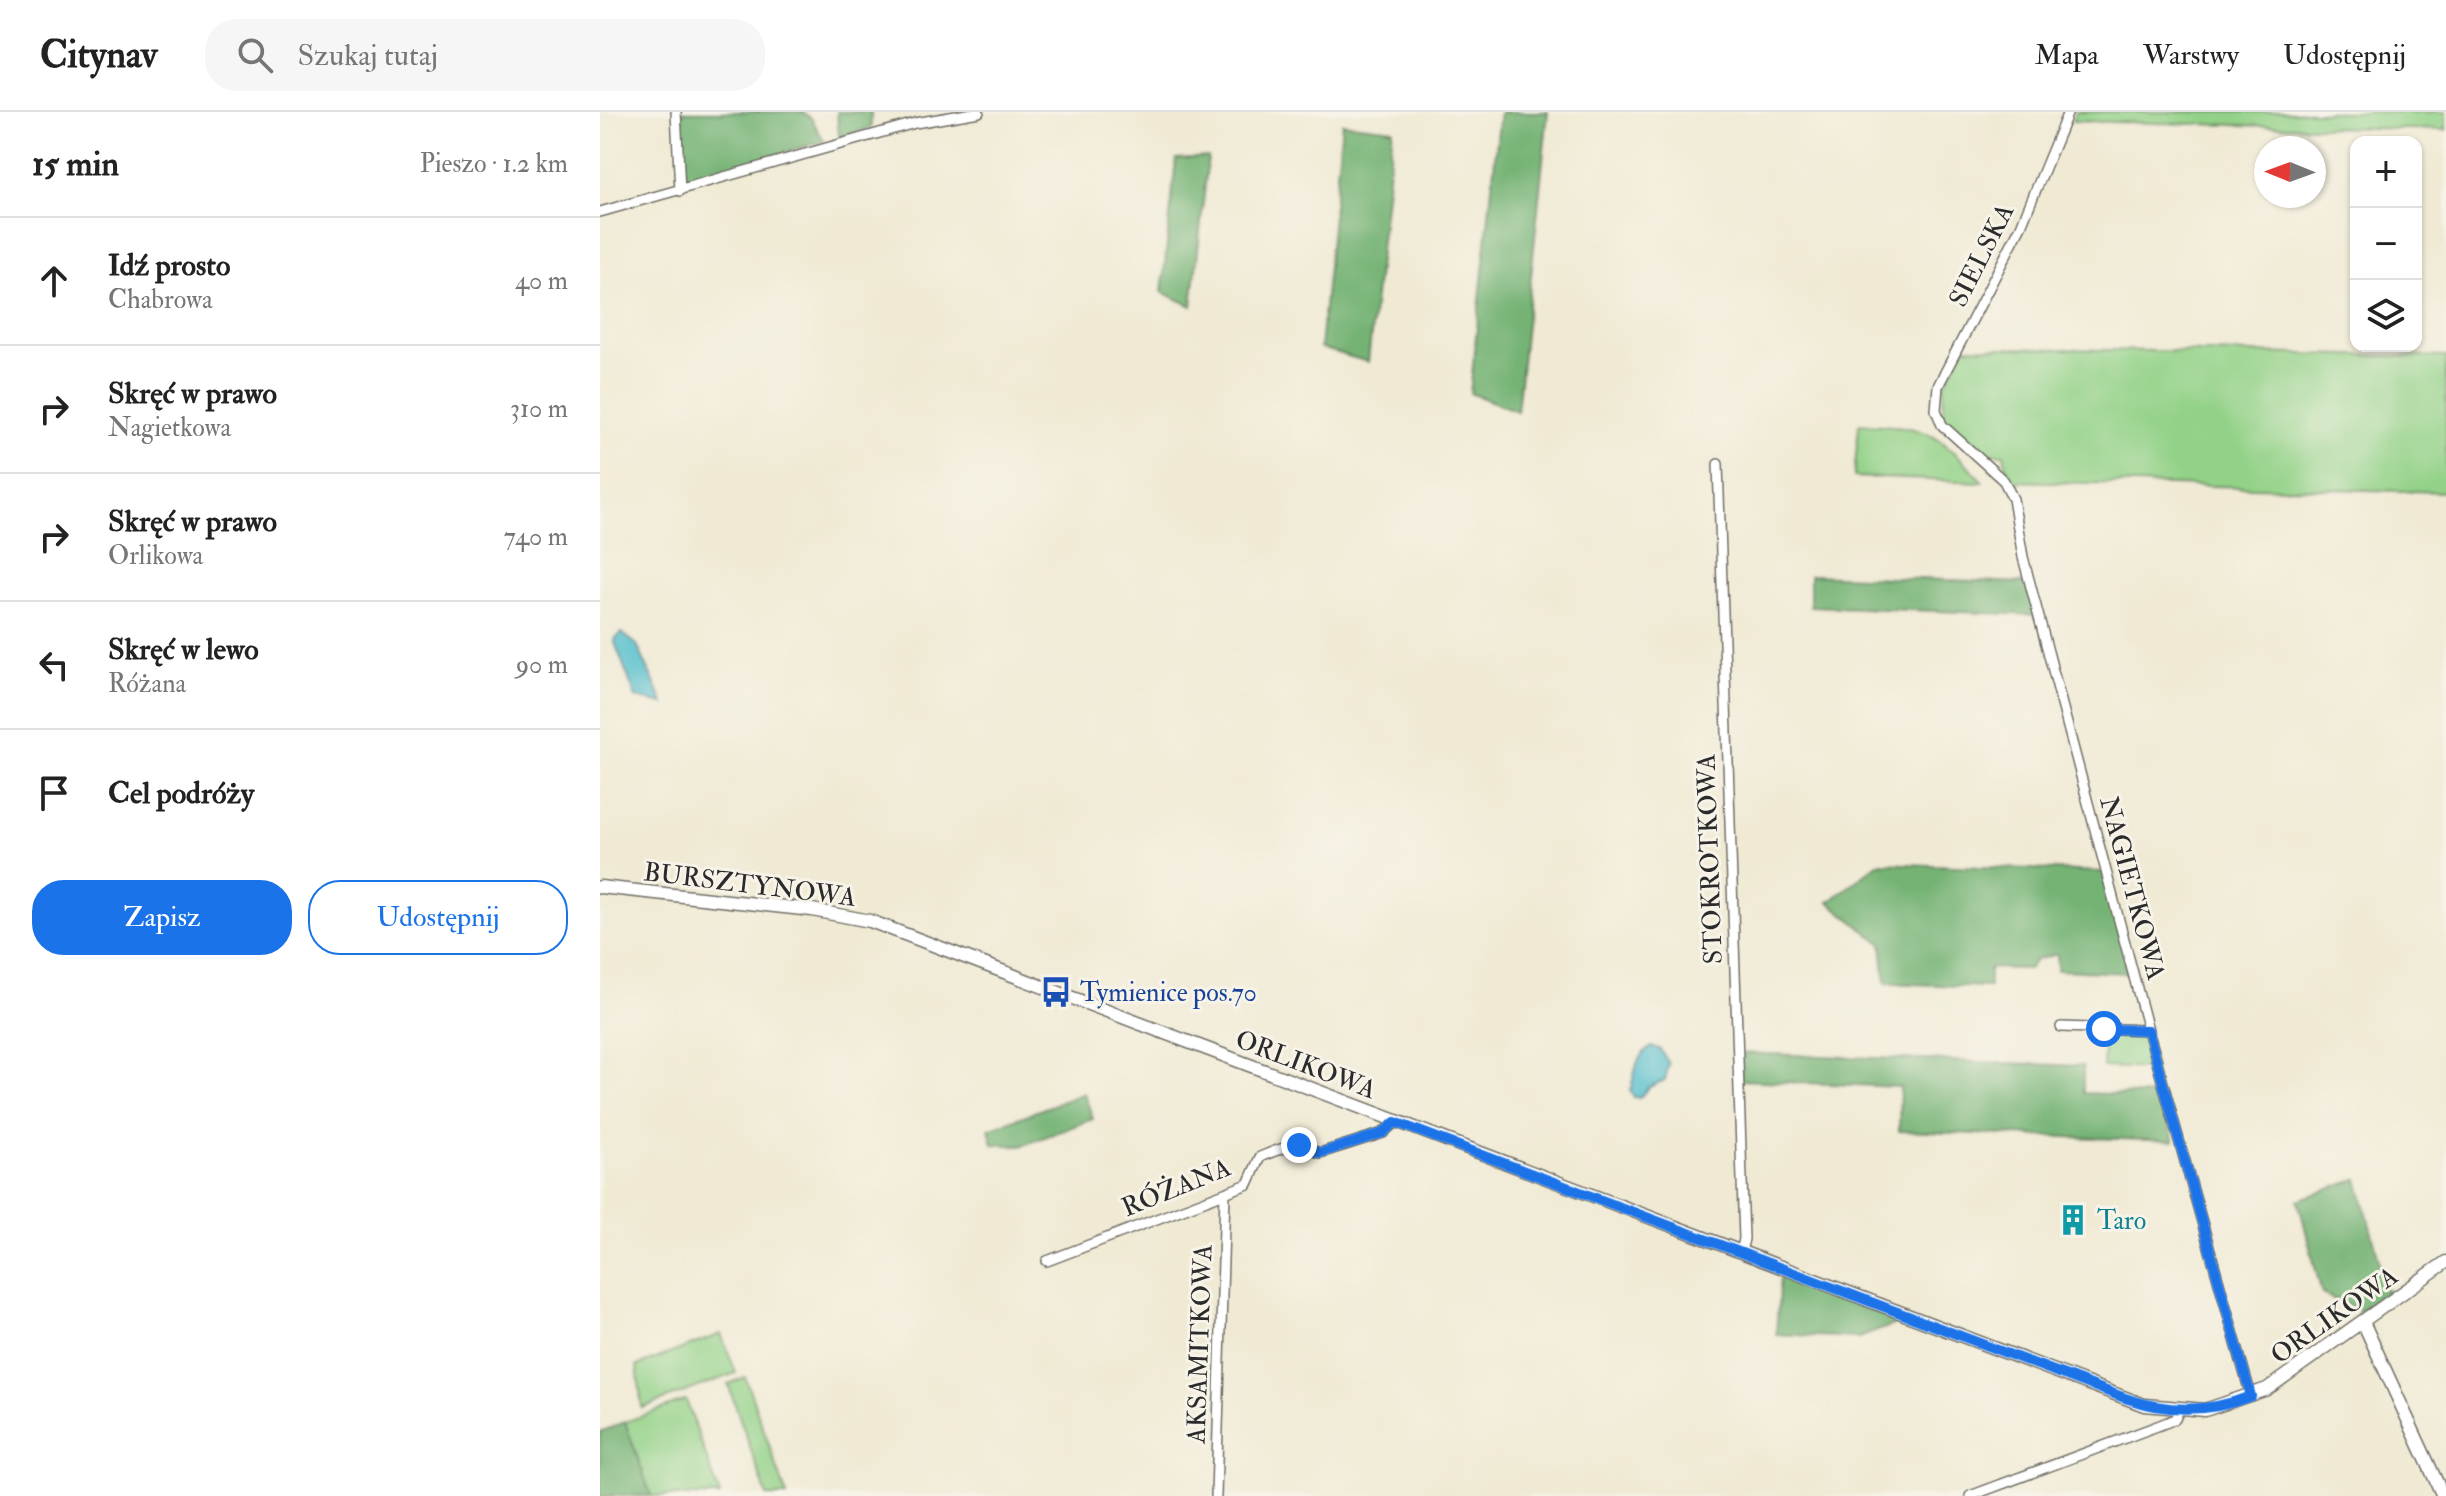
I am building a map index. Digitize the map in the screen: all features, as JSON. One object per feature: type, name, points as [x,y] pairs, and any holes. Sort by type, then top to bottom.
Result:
[{"type":"street","points":[[676,112],[680,191]]},
{"type":"street","points":[[600,212],[944,115],[979,112]]},
{"type":"street","name":"SIELSKA","points":[[1937,416],[1938,386],[2021,226],[2068,112]]},
{"type":"street","name":"NAGIETKOWA","points":[[1937,416],[1942,425],[1995,470],[2013,499],[2019,540],[2148,1030],[2251,1396]]},
{"type":"street","name":"STOKROTKOWA","points":[[1718,464],[1744,1239],[1741,1252]]},
{"type":"street","name":"BURSZTYNOWA","points":[[600,887],[812,910],[893,930]]},
{"type":"street","name":"ORLIKOWA","points":[[893,930],[2125,1398],[2179,1410],[2205,1410],[2251,1396],[2290,1374],[2446,1262]]},
{"type":"street","points":[[2061,1027],[2148,1030]]},
{"type":"street","name":"RÓŻANA","points":[[1047,1261],[1248,1184],[1260,1157],[1299,1145],[1320,1153],[1383,1133],[1395,1122]]},
{"type":"street","name":"AKSAMITKOWA","points":[[1216,1496],[1225,1193]]},
{"type":"street","points":[[2363,1322],[2443,1496]]},
{"type":"street","points":[[1970,1496],[2175,1419],[2179,1410]]},
{"type":"green space","points":[[681,112],[802,112],[811,118],[824,141],[685,181]]},
{"type":"green space","points":[[837,112],[871,112],[871,128],[839,137]]},
{"type":"green space","points":[[1500,112],[1548,112],[1517,411],[1470,393]]},
{"type":"green space","points":[[2076,112],[2446,112],[2446,130],[2072,121]]},
{"type":"green space","points":[[1342,123],[1393,129],[1368,362],[1320,348]]},
{"type":"green space","points":[[1208,157],[1192,306],[1162,292],[1176,159]]},
{"type":"green space","points":[[1965,347],[2446,357],[2446,492],[2009,481],[2004,454],[1982,453],[1943,420],[1944,385]]},
{"type":"green space","points":[[1859,424],[1900,427],[1928,434],[1954,451],[1983,482],[1854,477]]},
{"type":"green space","points":[[1810,575],[2027,583],[2036,615],[1810,606]]},
{"type":"green space","points":[[1879,863],[2103,872],[2130,973],[2057,970],[2057,954],[2035,960],[2029,969],[1989,968],[1989,987],[1886,983],[1882,944],[1829,902]]},
{"type":"green space","points":[[2105,1033],[2146,1035],[2155,1069],[2103,1067]]},
{"type":"green space","points":[[1740,1053],[2083,1066],[2083,1093],[2161,1096],[2174,1141],[1899,1131],[1900,1087],[1741,1080]]},
{"type":"green space","points":[[1084,1093],[1093,1119],[1021,1146],[993,1144],[989,1129]]},
{"type":"green space","points":[[2358,1179],[2387,1291],[2360,1311],[2322,1294],[2298,1200]]},
{"type":"green space","points":[[1780,1276],[1901,1322],[1859,1338],[1776,1334]]},
{"type":"green space","points":[[721,1334],[736,1373],[642,1408],[637,1366]]},
{"type":"green space","points":[[745,1377],[787,1496],[767,1496],[728,1384]]},
{"type":"green space","points":[[686,1400],[720,1496],[651,1496],[625,1422]]},
{"type":"green space","points":[[625,1422],[651,1496],[600,1496],[600,1432]]},
{"type":"water","points":[[622,633],[637,645],[664,704],[636,698],[614,640]]},
{"type":"water","points":[[1652,1047],[1660,1049],[1669,1064],[1665,1080],[1649,1087],[1639,1098],[1634,1097],[1630,1091],[1636,1066],[1646,1050]]},
{"type":"place","name":"Tymienice pos.70","points":[[1056,992]]},
{"type":"place","name":"Taro","points":[[2073,1220]]},
{"type":"route","points":[[1299,1145],[1320,1153],[1383,1133],[1395,1122],[2144,1405],[2205,1410],[2233,1403],[2251,1396],[2148,1030],[2104,1029]]}]
